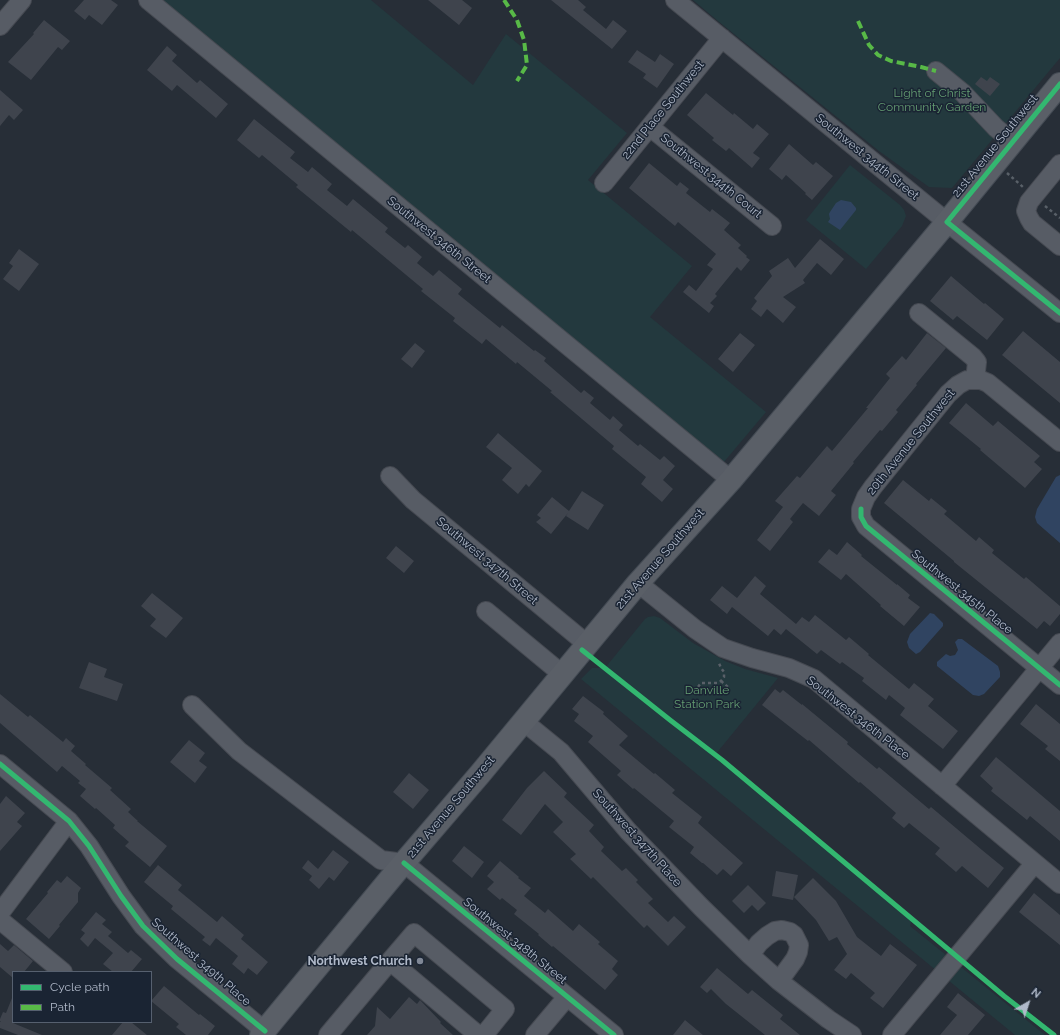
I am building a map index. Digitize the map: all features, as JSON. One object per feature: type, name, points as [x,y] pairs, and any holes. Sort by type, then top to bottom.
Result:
[{"type":"main road","name":"21st Avenue Southwest","points":[[263,1033],[638,583],[731,480],[1060,84]]},
{"type":"street","points":[[0,26],[22,0]]},
{"type":"street","name":"Southwest 346th Street","points":[[148,0],[731,480]]},
{"type":"street","name":"Southwest 344th Street","points":[[675,0],[946,222],[1060,313]]},
{"type":"street","name":"22nd Place Southwest","points":[[604,183],[722,38]]},
{"type":"street","points":[[936,71],[963,93],[996,128],[1012,141]]},
{"type":"street","name":"Southwest 344th Court","points":[[650,127],[772,226]]},
{"type":"street","points":[[1060,164],[1029,202],[1026,211],[1032,223],[1060,246]]},
{"type":"street","points":[[919,312],[977,362],[971,380],[988,383],[1060,442]]},
{"type":"street","name":"20th Avenue Southwest","points":[[861,509],[872,487],[948,394],[958,385],[971,380]]},
{"type":"street","name":"Southwest 347th Street","points":[[390,476],[413,500],[587,644]]},
{"type":"street","name":"Southwest 345th Place","points":[[861,509],[866,526],[1060,685]]},
{"type":"street","name":"Southwest 346th Place","points":[[638,583],[695,629],[723,648],[788,668],[814,680],[1034,864],[1060,884]]},
{"type":"street","points":[[486,611],[562,674]]},
{"type":"street","points":[[942,786],[1060,643]]},
{"type":"street","points":[[192,705],[239,751],[381,860],[404,863]]},
{"type":"street","name":"Southwest 347th Place","points":[[523,721],[562,752],[628,831],[701,907],[750,955],[779,981],[828,1019],[852,1035]]},
{"type":"street","name":"Southwest 349th Place","points":[[0,764],[69,821],[89,846],[121,896],[143,926],[177,959],[263,1033]]},
{"type":"street","points":[[0,913],[69,821]]},
{"type":"street","name":"Southwest 348th Street","points":[[404,863],[614,1035]]},
{"type":"street","points":[[892,1035],[1034,864]]},
{"type":"street","points":[[0,920],[62,971]]},
{"type":"street","points":[[750,955],[767,936],[775,931],[782,930],[790,932],[794,935],[797,939],[798,952],[795,960],[779,981]]},
{"type":"street","points":[[328,1035],[414,933],[505,1009],[484,1035]]},
{"type":"street","points":[[390,961],[478,1035]]},
{"type":"street","points":[[535,1035],[567,997]]},
{"type":"path","points":[[698,687],[702,683],[721,681],[724,677],[724,672],[718,660],[718,656],[723,648]]},
{"type":"path","points":[[721,681],[728,687]]},
{"type":"green space","points":[[148,0],[371,0],[473,85],[506,34],[627,133],[588,180],[692,266],[650,317],[766,412],[718,469]]},
{"type":"green space","name":"Light of Christ Community Garden","points":[[693,0],[1060,0],[1060,58],[952,188],[929,187],[879,151]]},
{"type":"green space","points":[[850,165],[900,205],[906,216],[902,226],[866,269],[806,220]]},
{"type":"green space","name":"Danville Station Park","points":[[654,616],[660,618],[693,643],[725,661],[745,669],[778,678],[715,755],[912,919],[910,926],[1045,1035],[1015,1035],[581,679],[592,668],[605,668],[645,619]]},
{"type":"water","points":[[841,200],[851,202],[856,210],[840,230],[828,222],[830,219],[830,212],[836,203]]},
{"type":"water","points":[[1060,475],[1060,543],[1037,523],[1035,517],[1037,509],[1056,477]]},
{"type":"water","points":[[930,613],[934,614],[943,623],[943,626],[920,652],[916,654],[909,648],[907,642],[910,634]]},
{"type":"water","points":[[958,639],[962,639],[998,666],[1000,677],[984,694],[979,696],[973,695],[937,666],[937,662],[946,654],[950,656],[955,655],[958,650],[955,642]]},
{"type":"building","points":[[84,0],[111,0],[118,5],[102,25],[89,15],[85,20],[74,11]]},
{"type":"building","points":[[428,0],[462,0],[472,8],[459,25]]},
{"type":"building","points":[[551,0],[578,0],[586,7],[583,10],[606,29],[613,20],[627,31],[612,49]]},
{"type":"building","points":[[44,20],[70,41],[62,50],[58,47],[31,80],[8,62],[34,34],[33,33]]},
{"type":"building","points":[[167,46],[177,55],[172,61],[197,83],[200,80],[228,104],[216,118],[177,85],[172,91],[147,70]]},
{"type":"building","points":[[637,50],[655,62],[660,54],[674,64],[657,88],[643,78],[646,74],[628,62]]},
{"type":"building","points":[[981,77],[987,81],[990,77],[1000,84],[990,96],[975,84]]},
{"type":"building","points":[[0,90],[23,110],[14,120],[9,115],[0,126]]},
{"type":"building","points":[[706,93],[753,129],[757,124],[769,134],[753,153],[760,158],[752,168],[729,148],[726,151],[712,140],[714,138],[687,115]]},
{"type":"building","points":[[254,119],[295,152],[290,158],[308,172],[312,167],[332,184],[327,190],[347,206],[353,199],[388,228],[385,232],[405,248],[408,245],[422,257],[417,263],[433,276],[439,270],[462,289],[458,294],[500,328],[502,325],[534,351],[535,350],[546,358],[544,361],[581,393],[584,390],[594,398],[590,403],[610,420],[613,416],[623,425],[619,430],[638,446],[640,444],[660,460],[664,456],[675,466],[663,480],[673,489],[662,502],[641,484],[646,477],[612,449],[614,446],[550,392],[552,391],[486,339],[482,344],[453,321],[455,318],[421,291],[423,289],[352,230],[351,232],[296,187],[298,185],[262,155],[259,158],[237,140]]},
{"type":"building","points":[[789,144],[813,165],[816,162],[833,176],[812,200],[786,175],[782,180],[769,169]]},
{"type":"building","points":[[649,163],[677,186],[680,182],[689,189],[686,193],[710,212],[712,209],[730,223],[724,230],[741,245],[738,248],[750,260],[741,271],[737,267],[715,294],[717,296],[710,303],[714,306],[709,313],[683,292],[689,285],[696,291],[713,269],[707,265],[716,254],[678,222],[675,226],[629,188]]},
{"type":"building","points":[[820,239],[844,259],[831,275],[817,263],[803,280],[805,283],[783,297],[796,307],[783,323],[767,309],[761,317],[751,309],[757,301],[754,298],[772,276],[769,271],[788,258],[795,268]]},
{"type":"building","points":[[19,249],[39,264],[19,291],[3,279],[13,266],[9,263]]},
{"type":"building","points":[[951,276],[1004,319],[987,340],[957,316],[953,320],[930,301]]},
{"type":"building","points":[[1023,331],[1060,362],[1060,403],[1002,355]]},
{"type":"building","points":[[740,333],[755,345],[733,372],[718,359]]},
{"type":"building","points":[[927,333],[946,348],[896,410],[898,412],[882,431],[880,430],[831,491],[836,495],[819,516],[803,503],[790,519],[793,522],[770,551],[757,540],[783,507],[775,501],[797,476],[800,478],[827,446],[832,451],[868,408],[866,408],[890,378],[886,374],[902,356],[906,360]]},
{"type":"building","points":[[415,343],[425,351],[412,368],[401,359]]},
{"type":"building","points":[[966,403],[993,426],[998,421],[1040,456],[1034,462],[1042,469],[1025,488],[949,423]]},
{"type":"building","points":[[498,433],[542,471],[529,487],[526,484],[518,494],[502,480],[512,468],[486,447]]},
{"type":"building","points":[[903,480],[929,501],[931,498],[947,511],[944,514],[976,541],[979,537],[994,550],[992,553],[1024,579],[1026,577],[1060,606],[1060,614],[1050,626],[1044,621],[1037,629],[884,503]]},
{"type":"building","points":[[582,491],[604,505],[588,530],[566,516],[568,513],[551,534],[536,522],[541,518],[537,515],[552,497],[569,511]]},
{"type":"building","points":[[847,542],[862,555],[861,556],[910,595],[908,598],[920,607],[904,626],[846,574],[841,580],[818,562],[829,549],[837,555]]},
{"type":"building","points":[[396,546],[414,561],[404,573],[386,558]]},
{"type":"building","points":[[755,576],[766,586],[760,594],[796,624],[802,617],[809,622],[815,615],[846,640],[849,637],[909,689],[914,683],[934,699],[928,706],[958,731],[943,749],[900,715],[905,708],[889,695],[886,700],[862,681],[864,678],[842,662],[840,664],[821,650],[817,654],[786,629],[781,635],[774,629],[768,636],[732,607],[727,614],[710,600],[722,586],[737,598]]},
{"type":"building","points":[[152,593],[183,618],[166,638],[150,626],[156,619],[141,606]]},
{"type":"building","points":[[89,662],[107,669],[104,677],[123,684],[117,701],[79,688]]},
{"type":"building","points":[[775,689],[780,693],[783,690],[802,704],[848,742],[847,744],[877,769],[879,767],[929,809],[931,807],[1004,868],[988,888],[962,866],[956,872],[935,854],[940,848],[909,823],[904,828],[892,818],[896,813],[809,740],[808,741],[762,705]]},
{"type":"building","points":[[0,694],[28,717],[30,715],[63,742],[66,738],[75,746],[71,751],[112,788],[110,790],[131,809],[128,812],[137,821],[167,846],[150,867],[125,846],[129,842],[113,828],[115,825],[80,796],[86,789],[78,783],[80,781],[62,766],[57,772],[0,723]]},
{"type":"building","points":[[583,696],[604,712],[603,714],[628,736],[619,745],[675,790],[672,793],[702,817],[698,823],[743,863],[731,876],[723,869],[717,875],[690,853],[694,847],[669,827],[674,821],[617,775],[621,771],[588,742],[593,736],[574,721],[579,714],[572,709]]},
{"type":"building","points":[[1036,704],[1060,724],[1060,761],[1045,749],[1048,746],[1020,724]]},
{"type":"building","points":[[189,740],[205,753],[199,761],[207,767],[195,783],[170,762]]},
{"type":"building","points":[[996,757],[1060,811],[1060,841],[1030,816],[1027,820],[991,791],[993,788],[980,776]]},
{"type":"building","points":[[544,771],[567,793],[564,797],[594,825],[589,831],[604,847],[601,851],[622,871],[626,868],[638,880],[636,882],[653,899],[648,903],[668,922],[674,916],[686,927],[668,946],[647,925],[644,928],[593,877],[591,879],[570,859],[576,854],[553,832],[563,822],[545,804],[521,835],[502,820],[527,788]]},
{"type":"building","points":[[409,773],[429,790],[413,809],[393,792]]},
{"type":"building","points":[[6,796],[25,813],[17,822],[22,826],[0,851],[0,804]]},
{"type":"building","points":[[464,846],[484,862],[472,878],[452,861]]},
{"type":"building","points":[[333,850],[349,862],[334,881],[329,877],[319,889],[309,880],[312,876],[302,868],[308,860],[318,869]]},
{"type":"building","points":[[500,861],[531,888],[524,896],[545,913],[548,909],[573,931],[579,924],[600,942],[598,944],[618,961],[612,969],[618,975],[605,990],[514,914],[517,910],[502,898],[500,900],[487,889],[494,882],[487,876]]},
{"type":"building","points":[[158,865],[182,885],[178,890],[217,922],[222,916],[244,935],[241,939],[268,962],[257,975],[248,968],[244,974],[232,964],[238,956],[216,938],[210,946],[202,940],[205,937],[171,909],[173,906],[144,882]]},
{"type":"building","points":[[776,871],[798,875],[793,900],[772,896]]},
{"type":"building","points":[[67,876],[81,888],[78,893],[78,902],[49,939],[26,919],[57,880],[61,883]]},
{"type":"building","points":[[813,878],[836,901],[857,937],[881,956],[890,944],[917,965],[883,1008],[870,998],[875,993],[851,973],[846,979],[834,970],[847,954],[837,937],[829,941],[816,920],[794,897]]},
{"type":"building","points":[[748,885],[766,903],[758,911],[752,905],[744,913],[732,901]]},
{"type":"building","points":[[1034,893],[1060,915],[1060,945],[1019,912]]},
{"type":"building","points":[[96,912],[106,920],[102,924],[112,932],[108,936],[128,953],[131,950],[142,959],[132,971],[112,971],[103,964],[113,953],[95,938],[88,947],[80,939],[85,933],[81,930]]},
{"type":"building","points":[[0,944],[8,951],[14,945],[33,961],[25,971],[12,971],[12,977],[0,967]]},
{"type":"building","points":[[717,968],[748,994],[752,990],[783,1015],[780,1019],[800,1035],[765,1035],[726,1004],[711,989],[707,993],[700,987]]},
{"type":"building","points":[[164,986],[199,1015],[200,1014],[215,1026],[208,1035],[186,1035],[176,1027],[179,1024],[152,1002]]},
{"type":"building","points":[[958,993],[985,1015],[968,1035],[940,1035],[957,1015],[947,1007]]},
{"type":"building","points":[[409,997],[417,1004],[420,1000],[441,1022],[440,1023],[453,1035],[367,1035],[375,1026],[377,1007],[390,1019]]},
{"type":"building","points":[[12,998],[12,1023],[42,1035],[18,1035],[0,1028],[0,1019],[3,1012],[6,1013]]},
{"type":"building","points":[[685,1020],[703,1035],[673,1035]]},
{"type":"building","points":[[122,1023],[132,1023],[147,1035],[112,1035]]},
{"type":"marked path","points":[[504,0],[517,20],[524,40],[527,65],[517,81]]},
{"type":"marked path","points":[[858,21],[869,45],[878,55],[891,61],[936,71]]},
{"type":"cycle path","points":[[1060,84],[947,222],[1060,313]]},
{"type":"cycle path","points":[[861,509],[861,517],[866,526],[1060,685]]},
{"type":"cycle path","points":[[582,650],[722,760],[1004,996],[1054,1035]]},
{"type":"cycle path","points":[[0,764],[69,821],[89,846],[121,896],[143,926],[177,959],[265,1031]]},
{"type":"cycle path","points":[[404,863],[614,1035]]},
{"type":"place","name":"Northwest Church","points":[[420,961]]}]
